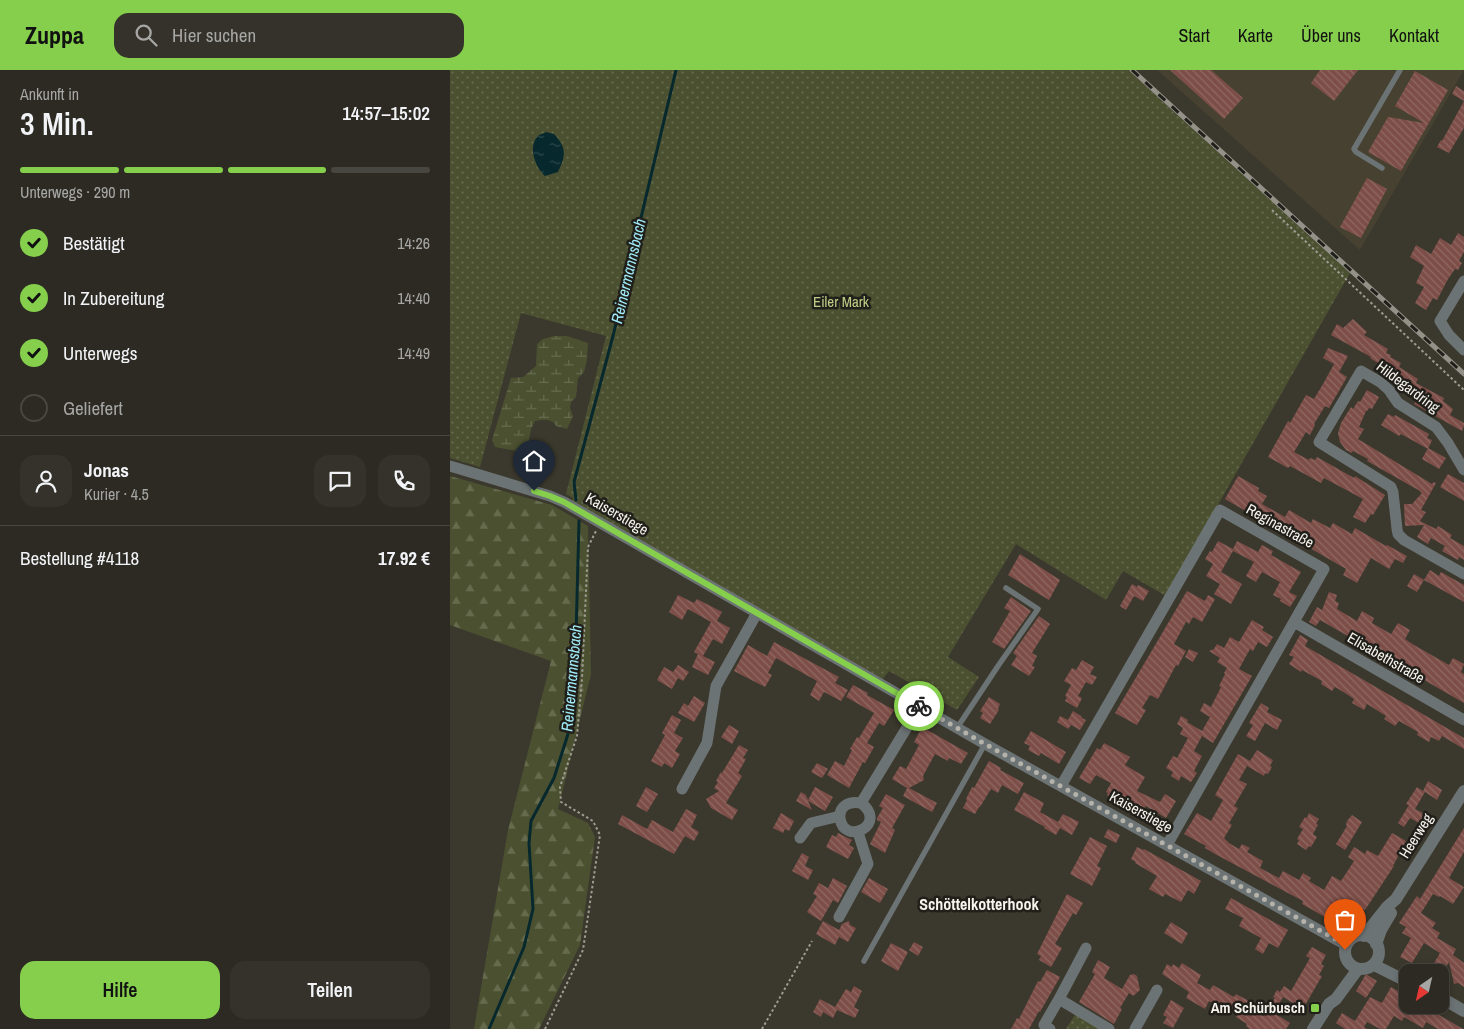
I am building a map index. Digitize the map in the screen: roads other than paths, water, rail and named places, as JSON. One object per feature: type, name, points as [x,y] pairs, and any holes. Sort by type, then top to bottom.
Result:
[{"type":"street","points":[[1464,281],[1440,321],[1449,335],[1464,350]]},
{"type":"street","name":"Hildegardring","points":[[1464,470],[1436,427],[1398,403],[1389,390],[1380,382],[1361,371],[1320,442],[1391,487],[1398,534],[1404,540],[1464,574]]},
{"type":"street","name":"Kaiserstiege","points":[[450,466],[550,496],[985,744],[1346,945]]},
{"type":"street","name":"Reginastraße","points":[[1061,786],[1220,510],[1324,569],[1167,845]]},
{"type":"street","points":[[682,788],[707,744],[716,686],[757,613]]},
{"type":"street","name":"Elisabethstraße","points":[[1294,622],[1464,720]]},
{"type":"street","points":[[861,803],[920,706]]},
{"type":"street","name":"Heerweg","points":[[1364,936],[1396,898],[1464,791]]},
{"type":"street","points":[[853,802],[861,803],[870,813],[870,820],[863,830],[852,832],[842,824],[841,810],[846,804],[853,802]]},
{"type":"street","points":[[800,838],[811,823],[840,816]]},
{"type":"street","points":[[839,917],[868,864],[858,832]]},
{"type":"street","name":"Heerweg","points":[[1376,955],[1381,930],[1396,898]]},
{"type":"street","points":[[1376,955],[1366,969],[1353,965],[1345,954],[1346,945],[1350,939],[1356,936],[1364,936],[1374,940],[1376,955],[1399,974]]},
{"type":"street","points":[[1045,1028],[1058,998],[1086,948]]},
{"type":"street","points":[[1376,955],[1399,969]]},
{"type":"street","points":[[1313,1029],[1329,1004],[1336,999],[1353,965]]},
{"type":"street","points":[[1134,1029],[1157,990]]},
{"type":"street","points":[[1058,998],[1109,1029]]},
{"type":"street","points":[[1449,1002],[1464,1011]]},
{"type":"lane","points":[[1382,168],[1354,149],[1400,70]]},
{"type":"lane","points":[[957,728],[1038,609],[1006,588]]},
{"type":"lane","points":[[864,961],[985,744]]},
{"type":"water","points":[[546,132],[554,134],[563,148],[564,157],[558,172],[545,176],[536,163],[533,146],[539,135]]},
{"type":"waterway","name":"Reinermannsbach","points":[[576,500],[574,482],[613,336],[676,70]]},
{"type":"waterway","name":"Reinermannsbach","points":[[489,1029],[524,947],[533,909],[529,843],[531,821],[554,778],[568,734],[575,675],[579,521]]},
{"type":"railway","points":[[1132,70],[1464,374]]},
{"type":"place","name":"Am Schürbusch","points":[[1315,1008]]},
{"type":"district","name":"Schöttelkotterhook","points":[[979,904]]},
{"type":"park label","name":"Eiler Mark","points":[[841,302]]}]
